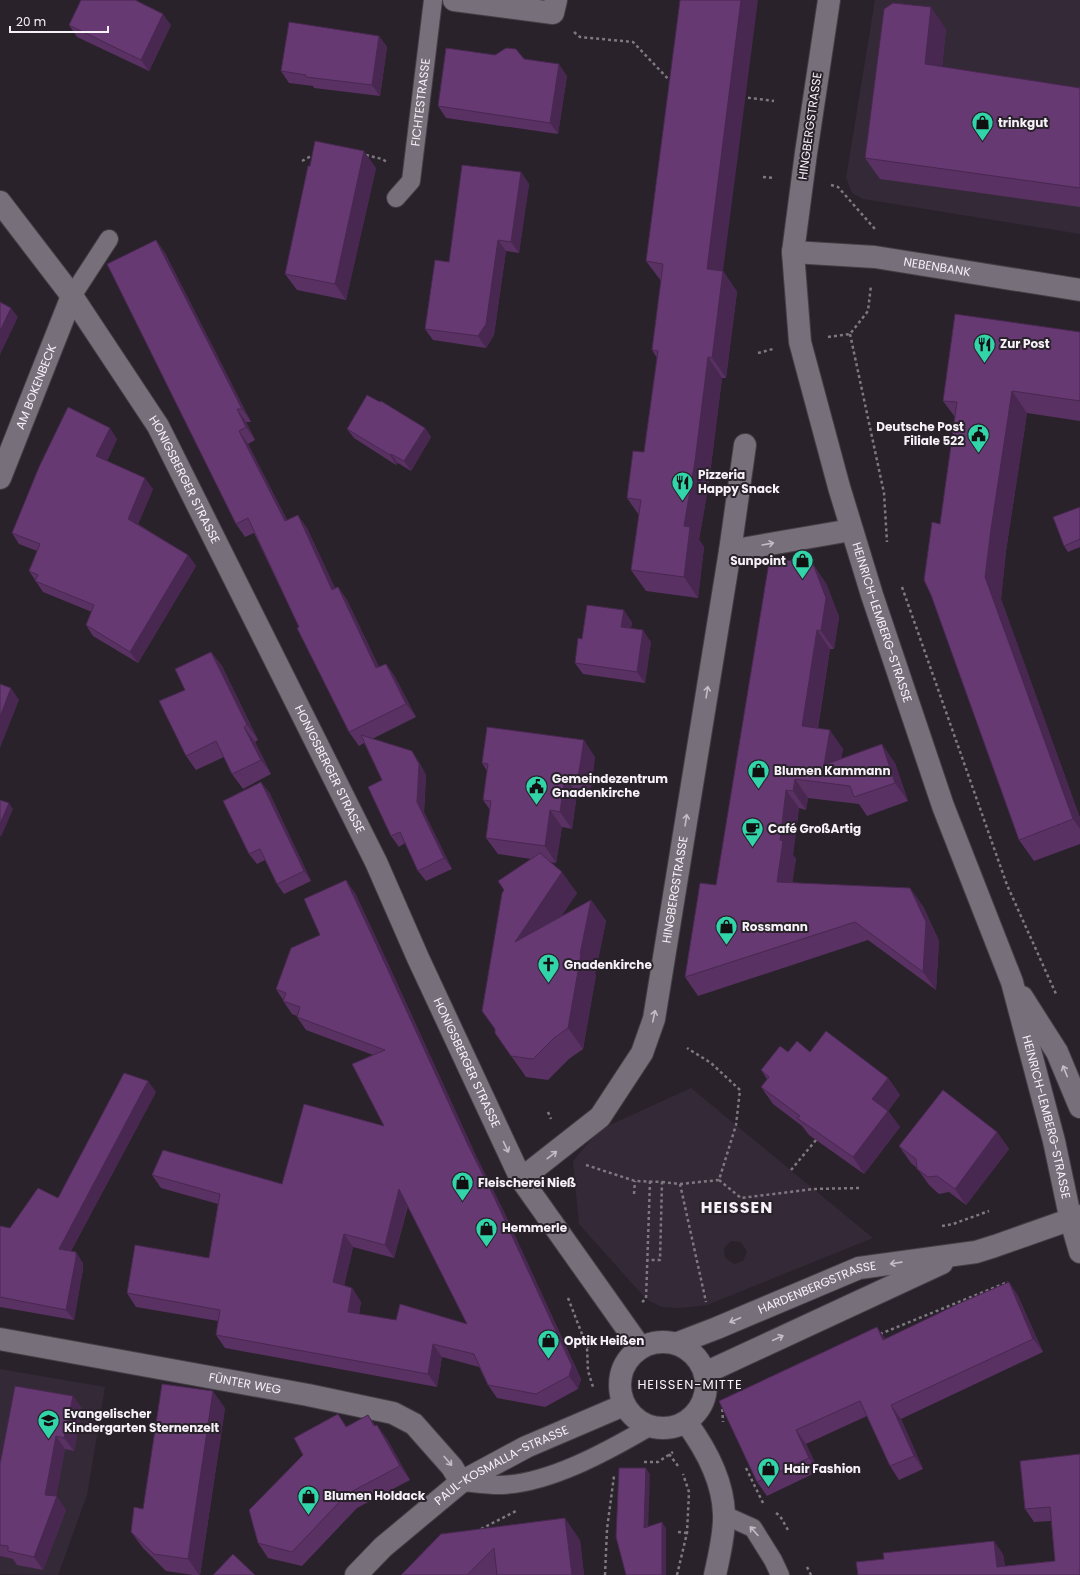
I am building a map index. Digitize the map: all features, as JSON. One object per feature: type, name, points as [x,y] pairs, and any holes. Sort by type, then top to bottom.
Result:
[{"type":"street","points":[[454,0],[554,7]]},
{"type":"street","name":"HINGBERGSTRASSE","points":[[793,252],[829,0]]},
{"type":"street","name":"HONIGSBERGER STRASSE","points":[[0,202],[72,296],[158,426],[376,862],[454,1036],[521,1179],[640,1347]]},
{"type":"street","name":"NEBENBANK","points":[[793,252],[875,257],[1080,290]]},
{"type":"street","name":"HEINRICH-LEMBERG-STRASSE","points":[[793,252],[800,342],[829,451],[852,530],[943,806],[1012,982],[1075,1218],[1080,1252]]},
{"type":"street","name":"AM BOKENBECK","points":[[0,478],[72,296]]},
{"type":"street","name":"HINGBERGSTRASSE","points":[[521,1179],[600,1117],[642,1053],[654,1019],[730,551],[745,445]]},
{"type":"street","points":[[730,551],[852,530]]},
{"type":"street","name":"HEINRICH-LEMBERG-STRASSE","points":[[1012,982],[1058,1052],[1080,1107]]},
{"type":"street","name":"HARDENBERGSTRASSE","points":[[678,1343],[859,1268],[962,1254],[995,1246],[1075,1218]]},
{"type":"street","name":"HARDENBERGSTRASSE","points":[[705,1373],[962,1254]]},
{"type":"street","name":"FÜNTER WEG","points":[[0,1339],[308,1395],[393,1413],[414,1424],[432,1442],[462,1482]]},
{"type":"street","points":[[658,1340],[678,1343],[695,1355],[705,1373],[706,1391],[700,1408],[686,1422],[669,1428],[649,1426],[634,1418],[624,1405],[618,1384],[624,1362],[640,1347],[658,1340]]},
{"type":"street","name":"PAUL-KOSMALLA-STRASSE","points":[[356,1575],[382,1547],[462,1482],[526,1447],[624,1405]]},
{"type":"street","points":[[686,1422],[711,1461],[720,1487],[724,1515],[715,1575]]},
{"type":"lane","name":"FICHTESTRASSE","points":[[411,181],[433,0]]},
{"type":"lane","points":[[396,198],[411,181]]},
{"type":"lane","points":[[72,296],[109,239]]},
{"type":"lane","points":[[462,1482],[499,1485],[540,1479],[612,1449],[649,1426]]},
{"type":"lane","points":[[724,1515],[753,1528],[773,1560],[780,1575]]},
{"type":"path","points":[[554,7],[580,37],[633,42],[678,88]]},
{"type":"path","points":[[737,96],[774,101]]},
{"type":"path","points":[[302,161],[315,154]]},
{"type":"path","points":[[359,154],[382,159],[411,181]]},
{"type":"path","points":[[850,334],[884,493],[887,546]]},
{"type":"path","points":[[899,580],[1007,884],[1057,997]]},
{"type":"path","points":[[687,1048],[711,1063],[740,1090],[736,1125],[719,1180]]},
{"type":"path","points":[[548,1112],[573,1161],[635,1181],[680,1184],[719,1180],[742,1198],[814,1189],[859,1188]]},
{"type":"path","points":[[790,1170],[816,1140]]},
{"type":"path","points":[[634,1194],[635,1181]]},
{"type":"path","points":[[650,1182],[647,1260],[660,1260],[662,1182]]},
{"type":"path","points":[[680,1184],[707,1305]]},
{"type":"path","points":[[939,1226],[953,1224],[989,1210]]},
{"type":"path","points":[[878,1335],[1008,1282]]},
{"type":"path","points":[[722,1401],[722,1421],[726,1428]]},
{"type":"path","points":[[669,1454],[681,1469],[689,1492],[687,1533],[677,1575]]},
{"type":"path","points":[[743,1463],[764,1504]]},
{"type":"path","points":[[775,1512],[780,1516]]},
{"type":"path","points":[[678,1532],[687,1533]]},
{"type":"shaded area","points":[[875,0],[1080,0],[1080,234],[863,199],[852,193],[846,178]]},
{"type":"shaded area","points":[[691,1088],[873,1238],[707,1305],[680,1308],[662,1307],[646,1299],[579,1224],[573,1161],[599,1130]],"holes":[[[731,1241],[741,1242],[747,1251],[743,1261],[734,1264],[725,1258],[724,1248]]]},
{"type":"shaded area","name":"Evangelischer Kindergarten Sternenzelt","points":[[0,1369],[105,1387],[87,1495],[58,1575],[0,1574]]},
{"type":"building","points":[[81,0],[135,0],[163,14],[141,60],[69,25]]},
{"type":"building","points":[[680,0],[741,0],[707,269],[723,271],[712,358],[708,357],[695,461],[684,526],[690,527],[684,577],[631,570],[641,500],[627,498],[633,451],[644,452],[658,351],[652,350],[663,264],[646,261]]},
{"type":"building","name":"trinkgut","points":[[893,3],[931,7],[925,64],[1080,88],[1080,188],[865,158],[884,9]]},
{"type":"building","points":[[289,22],[379,36],[372,85],[306,77],[306,75],[281,71]]},
{"type":"building","points":[[446,48],[495,55],[506,48],[516,49],[524,59],[559,64],[550,123],[438,106]]},
{"type":"building","points":[[315,141],[364,151],[335,284],[285,274],[308,166],[310,166]]},
{"type":"building","points":[[462,165],[521,172],[511,242],[498,240],[486,324],[478,336],[425,329],[435,260],[449,262]]},
{"type":"building","points":[[156,240],[242,409],[237,409],[246,427],[239,431],[285,521],[298,515],[332,590],[338,587],[376,668],[386,664],[406,704],[349,732],[297,628],[299,627],[248,518],[236,524],[107,264]]},
{"type":"building","points":[[0,302],[11,308],[0,331]]},
{"type":"building","points":[[955,314],[1080,332],[1080,401],[1012,391],[985,577],[1073,819],[1019,840],[931,595],[924,580],[932,522],[940,524],[957,402],[943,401]]},
{"type":"building","points":[[367,395],[380,402],[381,401],[425,428],[404,461],[391,454],[390,455],[347,429]]},
{"type":"building","points":[[68,407],[110,428],[96,456],[145,478],[128,519],[188,555],[130,652],[86,625],[94,605],[35,581],[38,575],[29,571],[40,544],[12,533],[39,467]]},
{"type":"building","points":[[1080,507],[1080,539],[1064,546],[1053,517]]},
{"type":"building","points":[[779,559],[813,564],[826,598],[821,631],[817,630],[802,726],[830,730],[824,765],[882,744],[895,783],[854,797],[850,786],[795,779],[793,791],[786,790],[780,840],[783,841],[777,882],[910,888],[926,922],[923,972],[855,922],[685,977],[700,883],[716,885],[769,562],[778,564]]},
{"type":"building","points":[[587,605],[624,610],[621,627],[643,630],[637,672],[575,663],[578,638],[582,639]]},
{"type":"building","points":[[211,652],[247,725],[244,727],[261,760],[232,774],[216,741],[186,756],[159,701],[185,690],[175,669]]},
{"type":"building","points":[[0,684],[11,688],[0,717]]},
{"type":"building","name":"Gemeindezentrum Gnadenkirche","points":[[487,727],[584,740],[578,778],[565,777],[560,812],[550,810],[545,846],[486,838],[491,801],[483,800],[488,764],[482,763]]},
{"type":"building","points":[[361,735],[412,751],[419,764],[417,802],[444,858],[418,871],[400,832],[391,836],[368,787],[382,780]]},
{"type":"building","points":[[261,782],[304,871],[277,884],[260,849],[249,854],[223,801]]},
{"type":"building","points":[[0,800],[9,803],[0,824]]},
{"type":"building","name":"Gnadenkirche","points":[[540,853],[562,872],[515,942],[591,900],[580,954],[568,1028],[554,1038],[533,1059],[511,1056],[482,1011],[502,893],[504,890],[498,881]]},
{"type":"building","points":[[346,880],[376,944],[468,1145],[495,1199],[572,1366],[569,1376],[536,1394],[488,1385],[474,1354],[433,1344],[428,1374],[216,1335],[220,1310],[127,1293],[135,1245],[209,1258],[220,1194],[152,1175],[163,1150],[282,1184],[304,1104],[384,1126],[352,1064],[385,1050],[297,1017],[300,1007],[283,1001],[286,993],[276,989],[291,948],[320,935],[304,899]],"holes":[[[399,1189],[467,1324],[400,1304],[396,1320],[348,1312],[352,1288],[333,1282],[344,1234],[385,1245]]]},
{"type":"building","points":[[826,1031],[888,1078],[872,1099],[888,1111],[853,1157],[797,1118],[800,1116],[761,1087],[769,1077],[761,1070],[780,1046],[788,1052],[797,1041],[810,1052]]},
{"type":"building","points":[[124,1073],[148,1081],[59,1249],[76,1252],[66,1310],[0,1297],[0,1226],[10,1228],[38,1188],[58,1198]]},
{"type":"building","points":[[943,1090],[997,1132],[955,1189],[937,1176],[928,1177],[917,1169],[916,1159],[899,1146]]},
{"type":"building","points":[[1009,1282],[1033,1339],[891,1405],[914,1456],[890,1466],[860,1401],[796,1430],[809,1458],[757,1482],[719,1401],[877,1327],[883,1340],[960,1303]]},
{"type":"building","points":[[162,1384],[213,1391],[188,1559],[154,1554],[131,1532],[134,1507],[143,1509]]},
{"type":"building","points":[[15,1386],[73,1396],[64,1438],[56,1436],[45,1495],[57,1496],[34,1557],[8,1551],[8,1546],[0,1545],[0,1464]]},
{"type":"building","points":[[338,1414],[346,1427],[368,1415],[374,1426],[377,1425],[400,1466],[347,1494],[292,1552],[258,1543],[249,1510],[303,1455],[294,1438]]},
{"type":"building","points":[[1080,1454],[1080,1575],[858,1575],[856,1562],[884,1559],[883,1553],[994,1541],[997,1567],[1055,1561],[1050,1507],[1025,1509],[1020,1461]]},
{"type":"building","points":[[619,1468],[646,1468],[644,1528],[662,1522],[662,1575],[626,1575],[616,1537]]},
{"type":"building","points":[[565,1518],[572,1575],[497,1575],[494,1548],[467,1575],[401,1575],[441,1534]]},
{"type":"building","points":[[233,1554],[255,1575],[213,1575]]},
{"type":"place","name":"trinkgut","points":[[982,142]]},
{"type":"place","name":"Zur Post","points":[[984,364]]},
{"type":"place","name":"Deutsche Post Filiale 522","points":[[979,454]]},
{"type":"place","name":"Pizzeria Happy Snack","points":[[682,502]]},
{"type":"place","name":"Sunpoint","points":[[802,580]]},
{"type":"place","name":"Blumen Kammann","points":[[759,790]]},
{"type":"place","name":"Gemeindezentrum Gnadenkirche","points":[[536,806]]},
{"type":"place","name":"Café GroßArtig","points":[[752,848]]},
{"type":"place","name":"Rossmann","points":[[727,946]]},
{"type":"place","name":"Gnadenkirche","points":[[548,984]]},
{"type":"place","name":"Fleischerei Nieß","points":[[462,1202]]},
{"type":"place","name":"Hemmerle","points":[[487,1248]]},
{"type":"place","name":"Optik Heißen","points":[[549,1360]]},
{"type":"place","name":"Evangelischer Kindergarten Sternenzelt","points":[[48,1440]]},
{"type":"place","name":"Hair Fashion","points":[[768,1488]]},
{"type":"place","name":"Blumen Holdack","points":[[308,1516]]},
{"type":"district","name":"HEISSEN","points":[[737,1207]]},
{"type":"district","name":"HEISSEN-MITTE","points":[[690,1384]]}]
